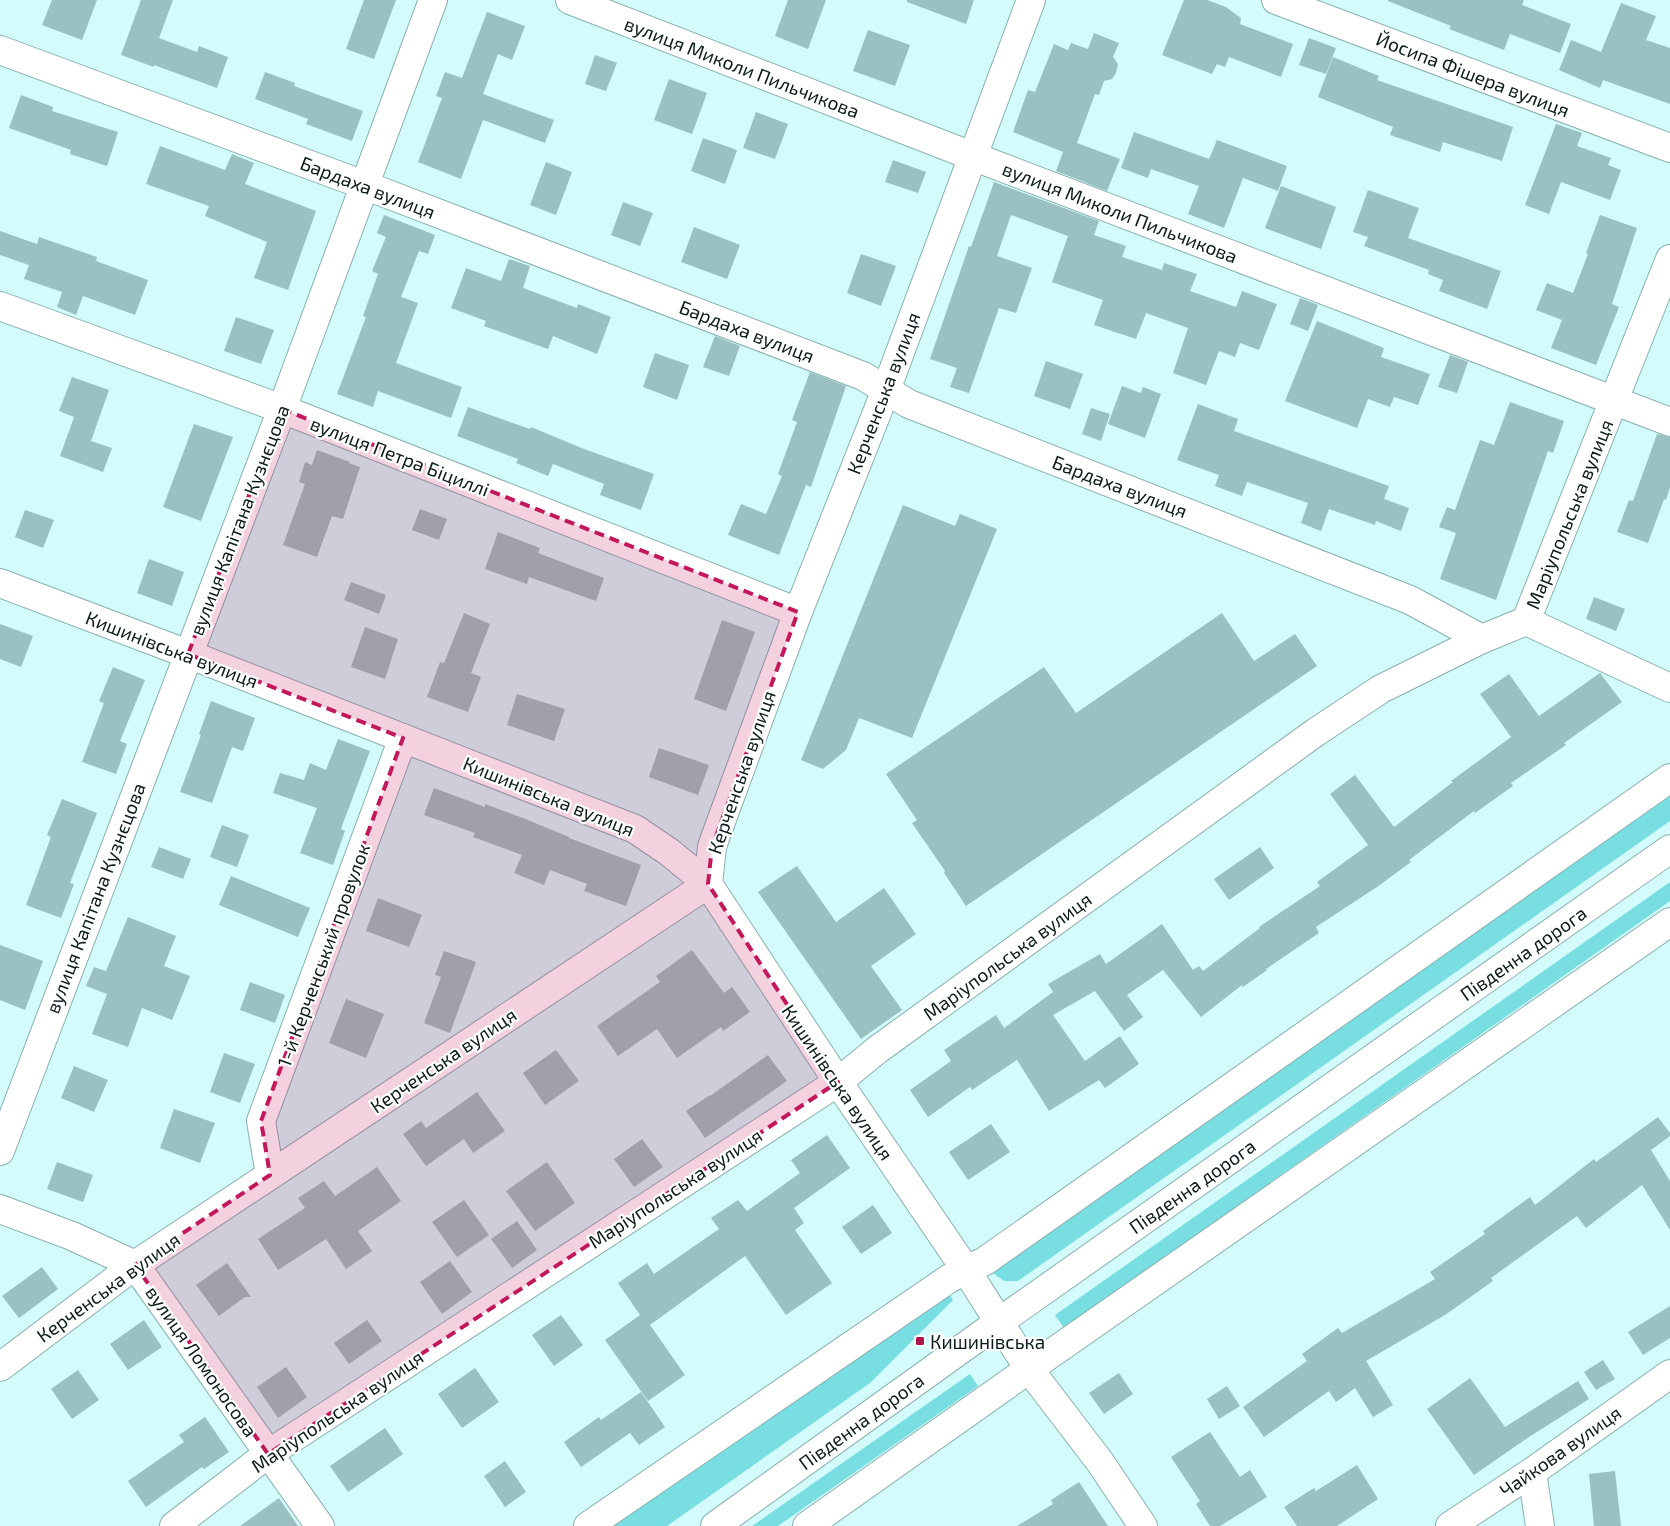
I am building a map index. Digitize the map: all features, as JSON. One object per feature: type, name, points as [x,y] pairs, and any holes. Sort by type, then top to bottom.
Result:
[{"type":"street","name":"вулиця Капітана Кузнєцова","points":[[0,1150],[282,409],[433,0]]},
{"type":"street","name":"вулиця Миколи Пильчикова","points":[[570,0],[972,156],[1670,422]]},
{"type":"street","name":"Керченська вулиця","points":[[0,1367],[134,1265],[708,884],[712,847],[798,612],[886,390],[1030,0]]},
{"type":"street","name":"Йосипа Фішера вулиця","points":[[1276,0],[1670,148]]},
{"type":"street","name":"Бардаха вулиця","points":[[0,50],[364,185],[863,376],[909,404],[1410,600],[1482,639]]},
{"type":"street","name":"Маріупольська вулиця","points":[[174,1526],[268,1454],[838,1082],[885,1044],[1316,732],[1381,689],[1482,639],[1526,621],[1670,259]]},
{"type":"street","name":"вулиця Петра Біциллі","points":[[0,306],[282,409],[798,612]]},
{"type":"street","name":"Кишинівська вулиця","points":[[0,583],[188,654],[635,829],[669,852],[708,884],[838,1082],[966,1270],[1029,1369],[1100,1462],[1143,1526]]},
{"type":"street","points":[[1526,621],[1670,688]]},
{"type":"street","name":"1-й Керченський провулок","points":[[270,1175],[261,1121],[403,738]]},
{"type":"street","points":[[588,1526],[950,1278],[985,1261],[1670,778]]},
{"type":"street","name":"Південна дорога","points":[[715,1526],[999,1322],[1670,849]]},
{"type":"street","points":[[807,1526],[1670,922]]},
{"type":"street","name":"вулиця Ломоносова","points":[[0,1209],[72,1236],[134,1265],[320,1526]]},
{"type":"street","name":"Чайкова вулиця","points":[[1450,1526],[1532,1472],[1670,1374]]},
{"type":"street","points":[[1532,1472],[1540,1526]]},
{"type":"highlighted area","points":[[282,409],[798,612],[712,847],[708,884],[838,1082],[268,1454],[135,1265],[270,1175],[261,1121],[403,738],[188,654]]},
{"type":"shaded area","points":[[1670,789],[1670,821],[1018,1281],[1004,1281],[993,1273],[995,1265]]},
{"type":"shaded area","points":[[1670,882],[1670,901],[1064,1328],[1055,1315]]},
{"type":"shaded area","points":[[947,1291],[953,1300],[870,1383],[667,1526],[605,1526]]},
{"type":"shaded area","points":[[970,1374],[978,1386],[778,1526],[752,1526]]},
{"type":"building","points":[[52,0],[97,0],[82,40],[42,25]]},
{"type":"building","points":[[141,0],[173,0],[159,38],[197,52],[199,46],[228,57],[217,88],[121,55]]},
{"type":"building","points":[[364,0],[396,0],[374,59],[346,49]]},
{"type":"building","points":[[788,0],[826,0],[808,49],[775,36]]},
{"type":"building","points":[[907,0],[974,0],[966,24],[907,2]]},
{"type":"building","points":[[1184,0],[1207,0],[1226,7],[1241,18],[1240,24],[1293,44],[1281,77],[1229,57],[1225,67],[1217,64],[1212,74],[1162,55]]},
{"type":"building","points":[[1388,0],[1524,0],[1522,5],[1571,24],[1560,53],[1510,34],[1504,50],[1449,29],[1451,26]]},
{"type":"building","points":[[1621,3],[1656,16],[1646,40],[1670,48],[1670,104],[1603,80],[1600,88],[1559,70],[1571,40],[1601,52]]},
{"type":"building","points":[[487,12],[525,26],[512,60],[498,54],[483,94],[554,120],[545,143],[483,120],[461,179],[418,162],[442,98],[436,96],[445,72],[462,78]]},
{"type":"building","points":[[868,30],[910,45],[895,86],[853,71]]},
{"type":"building","points":[[1094,33],[1119,43],[1113,57],[1118,64],[1112,79],[1104,81],[1099,95],[1095,94],[1077,143],[1120,159],[1107,191],[1056,171],[1063,152],[1013,132],[1028,90],[1035,92],[1054,44],[1068,50],[1071,43],[1088,49]]},
{"type":"building","points":[[1309,38],[1336,48],[1326,74],[1299,65]]},
{"type":"building","points":[[595,55],[617,63],[606,91],[585,84]]},
{"type":"building","points":[[1333,57],[1379,76],[1377,80],[1513,127],[1502,161],[1443,142],[1440,152],[1390,135],[1393,127],[1318,97]]},
{"type":"building","points":[[265,72],[295,83],[294,86],[363,111],[352,141],[306,124],[308,119],[255,99]]},
{"type":"building","points":[[669,79],[707,93],[692,134],[654,120]]},
{"type":"building","points":[[21,95],[53,107],[52,111],[118,132],[107,166],[70,154],[71,150],[9,128]]},
{"type":"building","points":[[756,112],[788,124],[775,159],[743,148]]},
{"type":"building","points":[[1556,124],[1582,133],[1577,146],[1611,158],[1608,165],[1621,170],[1610,200],[1561,182],[1549,214],[1525,205]]},
{"type":"building","points":[[1134,132],[1209,159],[1217,140],[1287,166],[1278,191],[1243,178],[1224,228],[1188,214],[1199,186],[1151,169],[1148,178],[1121,168]]},
{"type":"building","points":[[703,138],[737,150],[725,184],[691,171]]},
{"type":"building","points":[[160,146],[225,170],[232,154],[254,163],[245,184],[316,211],[288,290],[254,278],[267,242],[205,216],[209,206],[146,184]]},
{"type":"building","points":[[893,160],[926,172],[918,193],[885,182]]},
{"type":"building","points":[[546,162],[572,172],[556,215],[530,205]]},
{"type":"building","points":[[994,182],[1099,221],[1094,235],[1126,246],[1122,257],[1162,270],[1164,263],[1197,274],[1190,291],[1236,307],[1242,291],[1277,304],[1259,350],[1240,343],[1235,357],[1219,351],[1206,385],[1173,373],[1188,328],[1146,313],[1136,339],[1094,325],[1103,300],[1052,282],[1068,236],[1011,215],[997,256],[1032,268],[1016,313],[999,308],[969,393],[950,387],[957,368],[930,359],[969,246],[971,247]]},
{"type":"building","points":[[1281,186],[1336,207],[1321,249],[1265,228]]},
{"type":"building","points":[[1368,190],[1419,208],[1408,238],[1501,271],[1487,309],[1439,291],[1443,280],[1428,274],[1429,270],[1364,246],[1368,237],[1353,232]]},
{"type":"building","points":[[623,202],[653,213],[640,246],[611,235]]},
{"type":"building","points":[[384,215],[435,235],[428,254],[419,251],[401,297],[418,303],[396,363],[462,387],[451,418],[378,391],[373,407],[337,394],[366,317],[363,316],[378,274],[372,271],[386,237],[377,233]]},
{"type":"building","points":[[1600,215],[1637,228],[1612,304],[1619,307],[1596,365],[1551,348],[1562,320],[1536,310],[1547,283],[1573,293]]},
{"type":"building","points":[[694,227],[740,245],[727,279],[681,262]]},
{"type":"building","points":[[0,231],[37,244],[39,237],[97,257],[96,261],[148,280],[135,315],[83,296],[76,315],[57,307],[62,292],[24,279],[29,265],[0,255]]},
{"type":"building","points":[[861,254],[896,266],[881,306],[847,293]]},
{"type":"building","points":[[509,259],[530,266],[523,288],[577,308],[578,304],[611,317],[597,354],[553,336],[548,349],[484,326],[486,321],[451,308],[466,268],[501,281]]},
{"type":"building","points":[[1300,298],[1318,305],[1308,331],[1290,324]]},
{"type":"building","points":[[236,317],[274,330],[261,364],[224,351]]},
{"type":"building","points":[[1317,321],[1384,348],[1381,357],[1430,374],[1418,405],[1394,397],[1390,407],[1368,399],[1357,428],[1285,401]]},
{"type":"building","points":[[715,336],[740,346],[729,376],[703,367]]},
{"type":"building","points":[[655,353],[689,365],[677,400],[643,387]]},
{"type":"building","points":[[1450,355],[1468,362],[1457,393],[1438,387]]},
{"type":"building","points":[[1046,361],[1083,374],[1070,409],[1034,396]]},
{"type":"building","points":[[810,372],[846,386],[811,487],[806,485],[779,555],[728,535],[741,504],[766,514],[782,476],[778,474],[797,422],[792,420]]},
{"type":"building","points":[[72,377],[109,390],[91,441],[112,448],[103,472],[60,456],[74,417],[59,411]]},
{"type":"building","points":[[1122,386],[1141,393],[1143,387],[1161,394],[1145,438],[1108,424]]},
{"type":"building","points":[[1510,402],[1564,421],[1553,453],[1548,451],[1496,600],[1440,579],[1456,533],[1439,527],[1447,507],[1455,510],[1480,440],[1494,445]]},
{"type":"building","points":[[1198,404],[1238,419],[1234,431],[1389,486],[1384,499],[1409,508],[1401,531],[1376,521],[1375,525],[1329,509],[1321,531],[1301,523],[1308,503],[1247,482],[1242,496],[1215,486],[1219,475],[1177,460]]},
{"type":"building","points":[[468,407],[530,429],[531,427],[584,449],[654,474],[641,510],[600,495],[604,484],[553,464],[548,476],[516,463],[518,459],[457,436]]},
{"type":"building","points":[[1091,408],[1110,414],[1101,441],[1082,434]]},
{"type":"building","points":[[194,424],[233,437],[201,521],[163,507]]},
{"type":"building","points":[[1657,434],[1670,437],[1670,487],[1648,543],[1617,532],[1629,500],[1633,501]]},
{"type":"building","points":[[317,450],[360,467],[343,519],[332,516],[317,557],[283,545],[305,484],[299,482],[305,462],[312,465]]},
{"type":"building","points":[[903,505],[955,526],[960,514],[997,529],[912,738],[859,718],[846,750],[823,769],[801,760]]},
{"type":"building","points":[[420,509],[447,519],[439,540],[412,530]]},
{"type":"building","points":[[25,510],[54,520],[43,548],[15,537]]},
{"type":"building","points":[[498,532],[540,548],[538,553],[604,578],[596,601],[529,577],[527,584],[485,569]]},
{"type":"building","points":[[149,559],[184,572],[172,606],[137,593]]},
{"type":"building","points":[[351,582],[386,595],[379,614],[344,600]]},
{"type":"building","points":[[1594,597],[1625,609],[1616,631],[1586,619]]},
{"type":"building","points":[[464,613],[490,624],[471,673],[481,677],[468,712],[427,697],[440,662],[444,663]]},
{"type":"building","points":[[1222,613],[1254,661],[1295,634],[1317,666],[966,906],[912,823],[917,820],[886,774],[1044,667],[1076,713]]},
{"type":"building","points":[[722,620],[755,632],[726,711],[694,699]]},
{"type":"building","points":[[0,624],[33,636],[21,667],[0,659]]},
{"type":"building","points":[[365,627],[398,639],[385,679],[351,667]]},
{"type":"building","points":[[113,667],[145,680],[120,741],[127,744],[116,774],[82,762],[104,703],[99,701]]},
{"type":"building","points":[[1600,673],[1622,702],[1564,743],[1566,745],[1511,783],[1513,786],[1475,813],[1474,811],[1409,860],[1411,862],[1377,887],[1316,927],[1319,933],[1243,987],[1242,985],[1201,1017],[1163,970],[1127,995],[1143,1017],[1124,1031],[1095,991],[1053,1015],[1085,1061],[1120,1036],[1139,1064],[1105,1088],[1099,1080],[1049,1111],[1017,1060],[972,1090],[970,1087],[928,1117],[910,1090],[951,1061],[944,1050],[996,1015],[1004,1028],[1053,992],[1048,984],[1100,954],[1106,964],[1162,924],[1193,970],[1199,966],[1203,971],[1259,927],[1320,886],[1317,882],[1368,845],[1330,794],[1355,775],[1394,827],[1453,782],[1451,781],[1511,737],[1480,694],[1509,674],[1539,716]]},
{"type":"building","points":[[517,694],[565,709],[554,741],[507,725]]},
{"type":"building","points":[[211,701],[255,718],[243,751],[232,747],[212,803],[180,792]]},
{"type":"building","points":[[338,739],[370,751],[341,829],[345,831],[333,865],[300,853],[317,808],[273,793],[280,773],[304,780],[310,763],[326,770]]},
{"type":"building","points":[[659,748],[709,765],[698,795],[649,777]]},
{"type":"building","points":[[434,788],[485,807],[485,804],[523,818],[569,838],[641,865],[626,906],[584,891],[587,884],[550,870],[544,885],[514,873],[522,855],[473,837],[475,833],[424,815]]},
{"type":"building","points":[[62,799],[97,813],[70,883],[74,884],[61,918],[26,905],[51,837],[47,835]]},
{"type":"building","points":[[222,825],[249,835],[237,867],[210,857]]},
{"type":"building","points":[[159,847],[191,859],[183,879],[151,867]]},
{"type":"building","points":[[1260,847],[1274,868],[1229,900],[1214,879]]},
{"type":"building","points":[[797,866],[836,922],[884,888],[916,934],[871,966],[902,1010],[861,1039],[758,892]]},
{"type":"building","points":[[231,876],[310,908],[298,937],[219,905]]},
{"type":"building","points":[[378,898],[422,915],[409,947],[366,931]]},
{"type":"building","points":[[128,917],[176,936],[164,966],[190,976],[172,1020],[142,1008],[128,1047],[92,1034],[107,994],[86,986],[94,967],[106,971]]},
{"type":"building","points":[[0,945],[43,961],[25,1010],[0,1000]]},
{"type":"building","points":[[692,950],[724,993],[732,987],[750,1012],[723,1031],[721,1027],[677,1058],[657,1029],[618,1056],[597,1026],[660,982],[656,976]]},
{"type":"building","points":[[444,951],[476,962],[450,1033],[424,1023],[441,977],[435,975]]},
{"type":"building","points":[[250,982],[285,995],[275,1023],[240,1010]]},
{"type":"building","points":[[346,999],[384,1014],[366,1058],[329,1043]]},
{"type":"building","points":[[556,1050],[579,1081],[545,1105],[523,1073]]},
{"type":"building","points":[[224,1053],[255,1064],[240,1103],[210,1092]]},
{"type":"building","points":[[768,1055],[787,1081],[705,1138],[686,1111]]},
{"type":"building","points":[[74,1066],[108,1080],[94,1112],[61,1098]]},
{"type":"building","points":[[477,1092],[505,1131],[473,1153],[464,1139],[426,1166],[403,1134],[421,1121],[426,1128]]},
{"type":"building","points":[[174,1109],[215,1123],[200,1163],[160,1148]]},
{"type":"building","points":[[1658,1117],[1670,1133],[1670,1136],[1651,1150],[1670,1181],[1670,1230],[1642,1185],[1586,1228],[1577,1216],[1491,1278],[1493,1281],[1445,1315],[1366,1361],[1393,1405],[1373,1417],[1355,1388],[1336,1402],[1329,1391],[1264,1437],[1243,1407],[1307,1361],[1302,1354],[1338,1328],[1342,1333],[1435,1279],[1430,1272],[1485,1234],[1483,1231],[1530,1197],[1535,1205],[1594,1159],[1596,1162]]},
{"type":"building","points":[[991,1124],[1010,1152],[968,1180],[949,1152]]},
{"type":"building","points":[[827,1135],[850,1168],[794,1208],[804,1223],[795,1230],[832,1283],[786,1315],[745,1256],[650,1325],[685,1375],[648,1401],[605,1340],[640,1315],[618,1283],[647,1263],[654,1274],[719,1229],[711,1218],[738,1200],[747,1211],[800,1173],[791,1160]]},
{"type":"building","points":[[642,1139],[663,1167],[634,1187],[614,1159]]},
{"type":"building","points":[[57,1162],[93,1175],[83,1202],[47,1189]]},
{"type":"building","points":[[547,1162],[575,1203],[535,1231],[506,1191]]},
{"type":"building","points":[[377,1167],[401,1201],[358,1231],[372,1251],[346,1269],[326,1239],[278,1270],[258,1239],[305,1208],[298,1198],[324,1181],[335,1196]]},
{"type":"building","points":[[464,1200],[489,1235],[457,1257],[432,1222]]},
{"type":"building","points":[[873,1205],[892,1233],[861,1254],[842,1227]]},
{"type":"building","points":[[517,1221],[537,1250],[512,1268],[491,1239]]},
{"type":"building","points":[[450,1261],[472,1292],[442,1314],[420,1282]]},
{"type":"building","points":[[227,1263],[251,1297],[245,1297],[219,1316],[196,1285]]},
{"type":"building","points":[[42,1267],[58,1289],[19,1318],[2,1296]]},
{"type":"building","points":[[1670,1306],[1670,1338],[1643,1355],[1628,1332]]},
{"type":"building","points":[[561,1315],[583,1345],[554,1366],[532,1335]]},
{"type":"building","points":[[144,1320],[162,1347],[128,1370],[110,1344]]},
{"type":"building","points":[[367,1320],[382,1341],[349,1364],[334,1343]]},
{"type":"building","points":[[1603,1360],[1615,1379],[1596,1390],[1584,1372]]},
{"type":"building","points":[[286,1367],[307,1397],[278,1418],[257,1387]]},
{"type":"building","points":[[475,1368],[499,1402],[462,1428],[438,1394]]},
{"type":"building","points":[[78,1370],[99,1400],[72,1419],[51,1389]]},
{"type":"building","points":[[1119,1373],[1133,1394],[1104,1414],[1089,1393]]},
{"type":"building","points":[[1470,1378],[1505,1427],[1578,1381],[1589,1399],[1474,1475],[1427,1409]]},
{"type":"building","points":[[1227,1386],[1240,1406],[1219,1419],[1207,1399]]},
{"type":"building","points":[[641,1392],[665,1427],[639,1445],[630,1433],[581,1467],[564,1442],[599,1417],[601,1420]]},
{"type":"building","points":[[205,1417],[229,1452],[204,1469],[202,1467],[146,1507],[128,1481],[184,1442],[179,1435]]},
{"type":"building","points":[[385,1428],[403,1454],[348,1492],[330,1466]]},
{"type":"building","points":[[1210,1432],[1240,1477],[1250,1470],[1267,1497],[1220,1526],[1210,1526],[1196,1504],[1200,1501],[1171,1457]]},
{"type":"building","points":[[505,1461],[526,1492],[505,1507],[484,1476]]},
{"type":"building","points":[[1357,1465],[1378,1499],[1337,1526],[1297,1526],[1284,1507],[1314,1488],[1316,1491]]},
{"type":"building","points":[[1615,1471],[1621,1526],[1594,1526],[1589,1474]]},
{"type":"building","points":[[1079,1482],[1108,1526],[1017,1526],[1053,1504],[1051,1500]]},
{"type":"building","points":[[279,1498],[298,1526],[240,1526]]},
{"type":"place","name":"Кишинівська","points":[[920,1341]]}]
